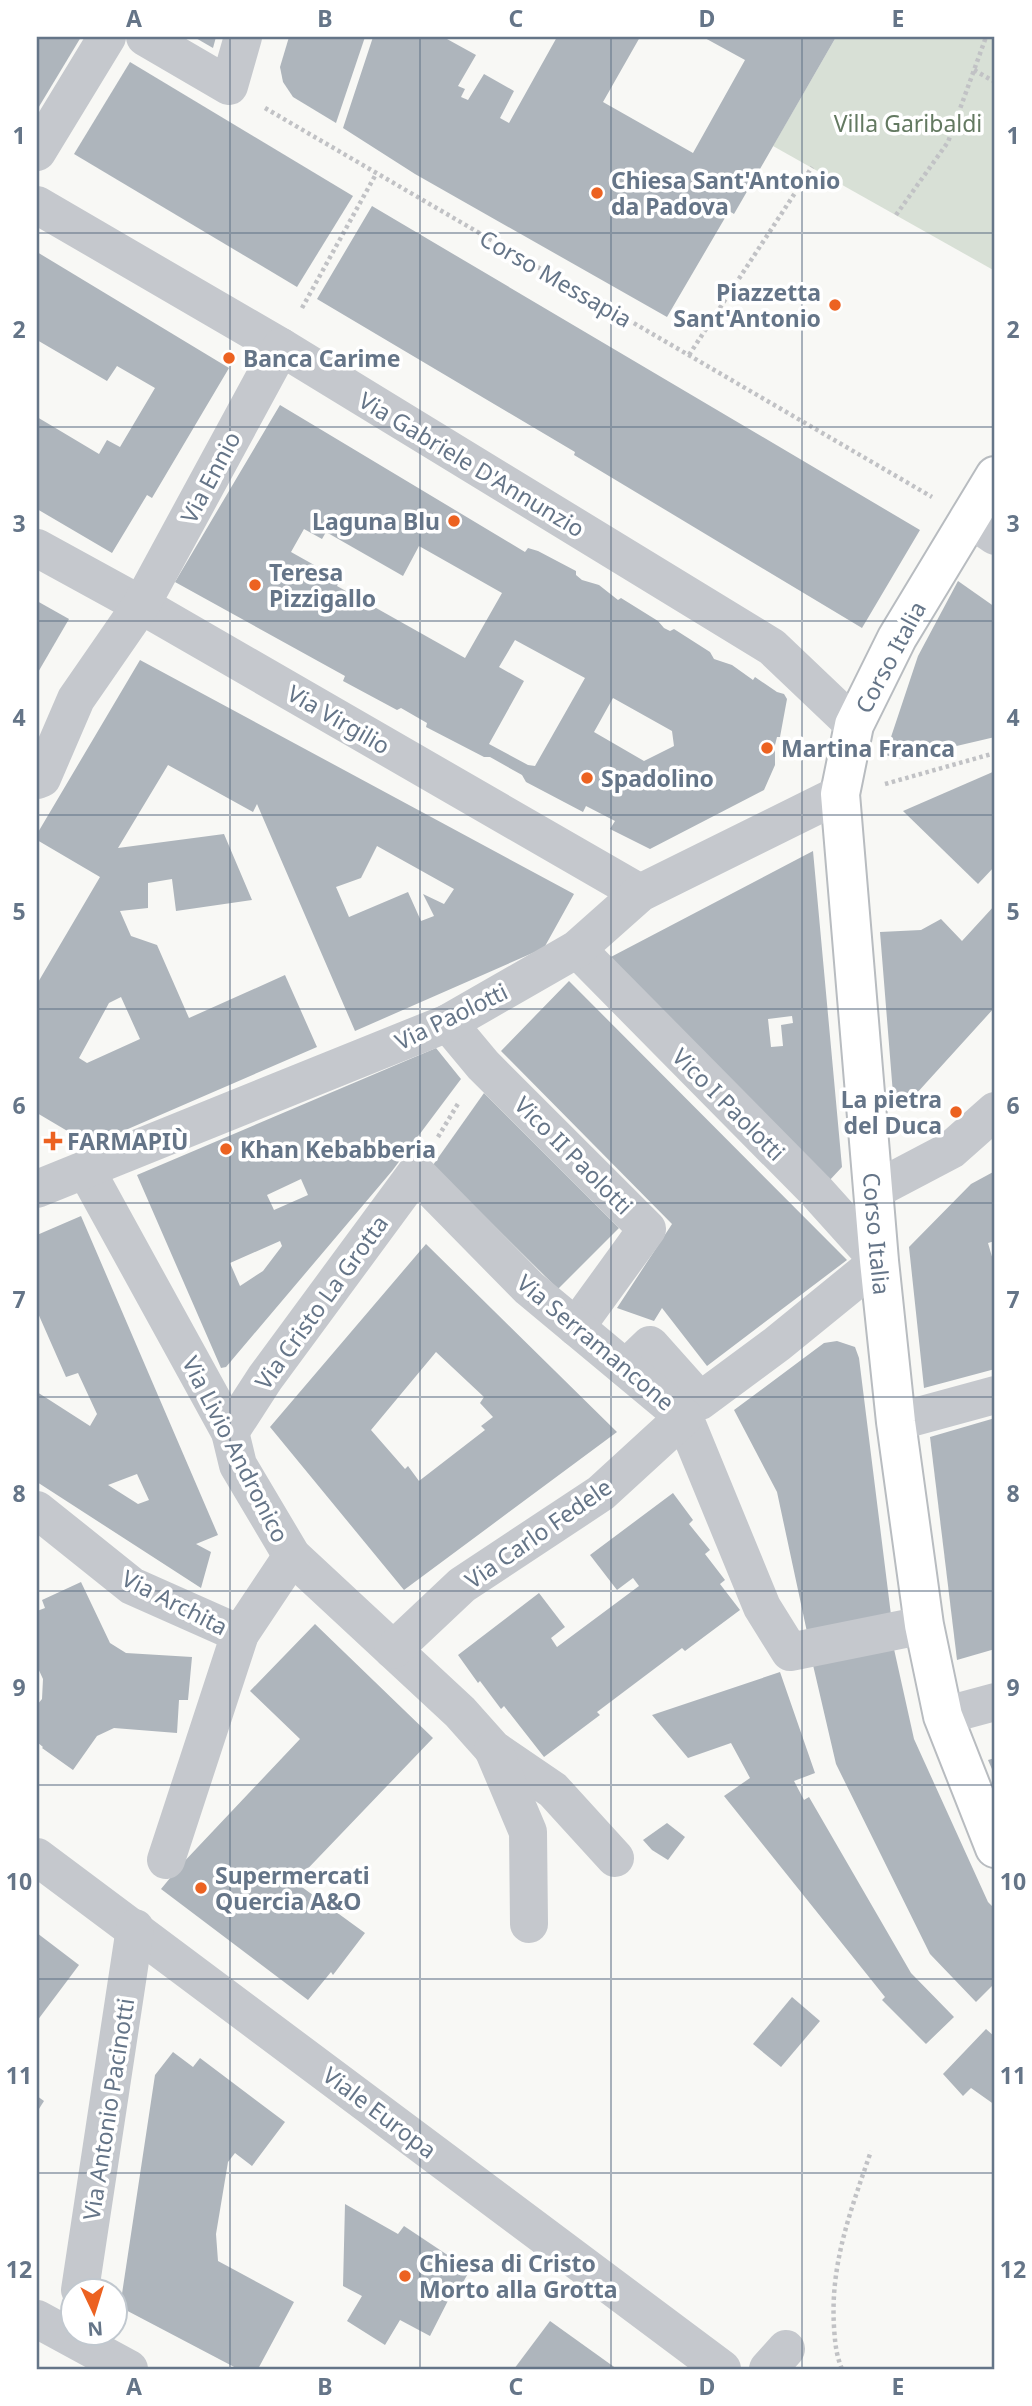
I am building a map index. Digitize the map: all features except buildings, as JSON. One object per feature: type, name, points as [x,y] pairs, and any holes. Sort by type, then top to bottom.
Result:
[{"type":"main road","name":"Corso Italia","points":[[995,476],[982,527],[897,638],[854,725],[840,794],[879,1261],[896,1422],[924,1625],[943,1716],[995,1848]]},
{"type":"street","points":[[37,152],[107,37]]},
{"type":"street","points":[[145,37],[229,86],[243,37]]},
{"type":"street","name":"Via Gabriele D'Annunzio","points":[[37,205],[281,347],[772,647],[854,725]]},
{"type":"street","name":"Via Ennio","points":[[39,779],[76,699],[141,605],[281,347]]},
{"type":"street","name":"Via Virgilio","points":[[37,548],[141,605],[640,893]]},
{"type":"street","name":"Via Paolotti","points":[[37,1189],[448,1023],[577,949],[640,893],[840,794]]},
{"type":"street","name":"Vico I Paolotti","points":[[577,949],[816,1191],[879,1261]]},
{"type":"street","name":"Vico II Paolotti","points":[[448,1023],[483,1065],[647,1229],[576,1327]]},
{"type":"street","points":[[875,1190],[950,1150],[995,1111]]},
{"type":"street","name":"Via Livio Andronico","points":[[86,1170],[230,1432],[238,1465],[292,1556],[460,1712],[493,1749]]},
{"type":"street","name":"Via Serramancone","points":[[416,1173],[529,1288],[684,1417],[762,1606],[790,1652],[924,1625]]},
{"type":"street","name":"Via Cristo La Grotta","points":[[230,1432],[265,1378],[416,1173]]},
{"type":"street","points":[[626,1368],[650,1345],[700,1401],[879,1261]]},
{"type":"street","points":[[896,1422],[995,1395]]},
{"type":"street","name":"Via Carlo Fedele","points":[[393,1650],[462,1586],[601,1493],[684,1417]]},
{"type":"street","name":"Via Archita","points":[[37,1510],[132,1586],[240,1634],[292,1556]]},
{"type":"street","points":[[166,1860],[240,1634]]},
{"type":"street","points":[[943,1716],[995,1702]]},
{"type":"street","points":[[493,1749],[553,1790],[615,1858]]},
{"type":"street","points":[[493,1749],[527,1832],[529,1924]]},
{"type":"street","name":"Viale Europa","points":[[37,1857],[722,2369]]},
{"type":"street","name":"Via Antonio Pacinotti","points":[[82,2276],[135,1928]]},
{"type":"street","points":[[37,2319],[72,2347],[129,2369]]},
{"type":"path","points":[[896,215],[948,142],[986,37]]},
{"type":"path","points":[[974,70],[995,82]]},
{"type":"path","name":"Corso Messapia","points":[[229,86],[982,527]]},
{"type":"path","points":[[689,355],[812,167]]},
{"type":"path","points":[[281,347],[376,174]]},
{"type":"path","points":[[840,794],[871,788],[995,753]]},
{"type":"path","points":[[842,2369],[836,2355],[832,2300],[834,2276],[846,2226],[871,2151]]},
{"type":"green space","name":"Villa Garibaldi","points":[[836,37],[995,37],[995,271],[773,146]]},
{"type":"place","name":"Chiesa Sant'Antonio da Padova","points":[[597,193]]},
{"type":"place","name":"Piazzetta Sant'Antonio","points":[[835,305]]},
{"type":"place","name":"Banca Carime","points":[[229,358]]},
{"type":"place","name":"Laguna Blu","points":[[454,521]]},
{"type":"place","name":"Teresa Pizzigallo","points":[[255,585]]},
{"type":"place","name":"Martina Franca","points":[[767,748]]},
{"type":"place","name":"Spadolino","points":[[587,778]]},
{"type":"place","name":"La pietra del Duca","points":[[956,1112]]},
{"type":"place","name":"FARMAPIÙ","points":[[53,1141]]},
{"type":"place","name":"Khan Kebabberia","points":[[226,1149]]},
{"type":"place","name":"Supermercati Quercia A&O","points":[[201,1888]]},
{"type":"place","name":"Chiesa di Cristo Morto alla Grotta","points":[[405,2276]]}]
